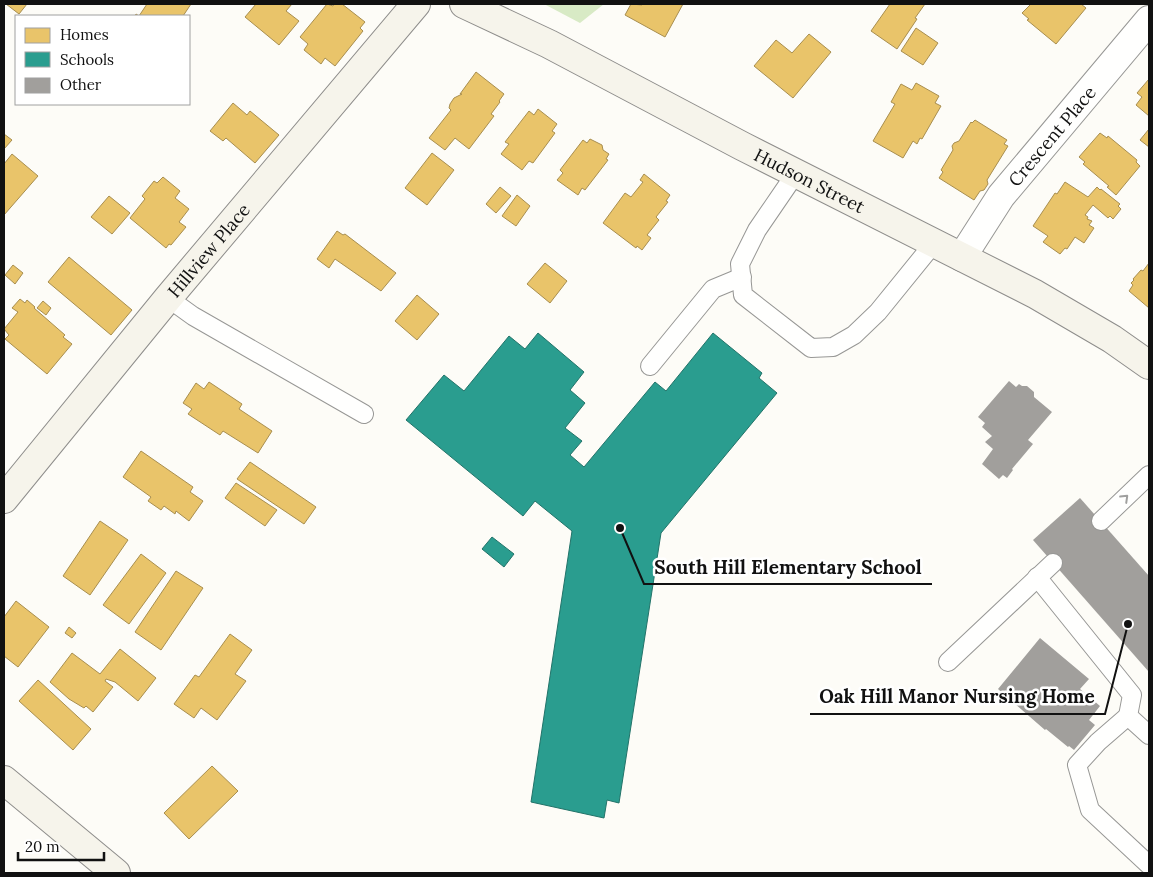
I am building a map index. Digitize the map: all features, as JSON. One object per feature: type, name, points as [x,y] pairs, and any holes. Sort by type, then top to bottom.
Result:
[{"type":"street","name":"Hillview Place","points":[[4,498],[168,298],[416,4]]},
{"type":"street","name":"Hudson Street","points":[[464,4],[549,44],[796,173],[1044,299],[1112,339],[1149,365]]},
{"type":"street","name":"Crescent Place","points":[[962,257],[1001,196],[1149,20]]},
{"type":"street","points":[[4,780],[116,873]]},
{"type":"lane","points":[[796,173],[756,230],[740,264],[743,295],[811,348],[833,348],[854,335],[878,312],[934,243]]},
{"type":"lane","points":[[650,366],[713,290],[742,277]]},
{"type":"lane","points":[[168,298],[193,316],[364,414]]},
{"type":"lane","points":[[1101,521],[1149,474]]},
{"type":"lane","points":[[948,662],[1053,563]]},
{"type":"lane","points":[[1037,578],[1132,695],[1128,716],[1098,742],[1077,765],[1090,810],[1149,865]]},
{"type":"lane","points":[[1128,716],[1149,735]]},
{"type":"green space","points":[[544,4],[604,4],[580,23]]},
{"type":"building: Homes","points":[[6,4],[27,4],[19,14]]},
{"type":"building: Homes","points":[[147,4],[191,4],[184,15],[140,15]]},
{"type":"building: Homes","points":[[256,4],[292,4],[286,11],[299,21],[279,45],[245,17]]},
{"type":"building: Homes","points":[[327,4],[333,6],[334,4],[342,4],[365,22],[360,28],[363,31],[335,66],[325,58],[321,64],[304,50],[308,44],[300,37]]},
{"type":"building: Homes","points":[[631,4],[683,4],[665,37],[625,15]]},
{"type":"building: Homes","points":[[890,4],[925,4],[897,49],[871,31]]},
{"type":"building: Homes","points":[[1031,4],[1081,4],[1086,8],[1056,44],[1027,20],[1029,19],[1022,13]]},
{"type":"building: Homes","points":[[916,28],[938,43],[923,65],[901,51]]},
{"type":"building: Homes","points":[[809,34],[831,52],[793,98],[754,66],[776,40],[792,53]]},
{"type":"building: Homes","points":[[476,72],[504,94],[491,114],[494,116],[469,149],[455,138],[445,150],[429,138],[451,110],[449,108],[450,104],[454,98],[462,94],[460,94]]},
{"type":"building: Homes","points":[[1149,79],[1149,116],[1136,105],[1142,97],[1137,93]]},
{"type":"building: Homes","points":[[916,83],[939,96],[935,103],[941,106],[922,139],[920,138],[917,144],[913,141],[903,158],[873,141],[895,104],[891,102],[901,84],[912,90]]},
{"type":"building: Homes","points":[[233,103],[247,115],[250,111],[279,135],[255,163],[226,138],[223,141],[210,131]]},
{"type":"building: Homes","points":[[538,109],[557,124],[552,131],[555,133],[533,163],[529,161],[522,170],[501,154],[509,144],[505,142],[529,111],[534,115]]},
{"type":"building: Homes","points":[[975,120],[1007,140],[1004,144],[1008,146],[987,180],[988,184],[974,200],[939,178],[943,172],[941,170],[953,150],[952,146],[959,141],[971,122]]},
{"type":"building: Homes","points":[[1149,129],[1149,147],[1140,140]]},
{"type":"building: Homes","points":[[1100,133],[1107,138],[1108,136],[1137,160],[1136,162],[1140,166],[1116,195],[1107,187],[1109,186],[1083,164],[1085,162],[1079,157]]},
{"type":"building: Homes","points":[[4,134],[12,140],[4,149]]},
{"type":"building: Homes","points":[[590,139],[602,145],[603,150],[609,154],[606,159],[608,160],[585,190],[582,188],[578,195],[557,180],[563,173],[560,170],[583,140],[587,143]]},
{"type":"building: Homes","points":[[432,153],[454,170],[427,205],[405,188]]},
{"type":"building: Homes","points":[[12,154],[38,176],[4,215],[4,164]]},
{"type":"building: Homes","points":[[644,174],[670,195],[666,201],[668,202],[656,217],[659,220],[647,235],[651,238],[642,250],[637,246],[636,248],[603,223],[625,193],[631,197],[643,182],[640,180]]},
{"type":"building: Homes","points":[[163,177],[180,191],[175,198],[189,209],[179,222],[186,227],[171,245],[169,244],[166,248],[130,218],[145,199],[142,196],[154,181],[157,183]]},
{"type":"building: Homes","points":[[1065,182],[1088,197],[1097,187],[1120,204],[1118,206],[1121,209],[1113,219],[1110,216],[1108,218],[1093,205],[1085,215],[1088,217],[1087,219],[1092,221],[1089,225],[1094,228],[1084,243],[1075,237],[1067,249],[1065,248],[1060,254],[1043,242],[1048,236],[1033,226],[1055,193],[1057,194]]},
{"type":"building: Homes","points":[[500,187],[511,196],[496,213],[486,204]]},
{"type":"building: Homes","points":[[517,195],[530,206],[516,226],[502,216]]},
{"type":"building: Homes","points":[[109,196],[130,213],[112,234],[91,217]]},
{"type":"building: Homes","points":[[337,231],[343,235],[345,234],[396,273],[381,291],[335,259],[329,268],[317,259]]},
{"type":"building: Homes","points":[[69,257],[132,310],[111,335],[48,282]]},
{"type":"building: Homes","points":[[545,263],[567,281],[550,303],[527,284]]},
{"type":"building: Homes","points":[[1149,263],[1149,308],[1129,291],[1133,285],[1131,283],[1133,279]]},
{"type":"building: Homes","points":[[13,265],[23,273],[15,284],[5,275]]},
{"type":"building: Homes","points":[[417,295],[439,314],[417,340],[395,321]]},
{"type":"building: Homes","points":[[20,299],[25,303],[27,300],[65,335],[63,337],[72,344],[47,374],[5,339],[9,335],[4,329],[18,312],[12,308]]},
{"type":"building: Homes","points":[[43,301],[51,308],[46,315],[37,308]]},
{"type":"building: Homes","points":[[209,382],[242,404],[239,409],[272,431],[258,453],[223,431],[220,435],[188,414],[192,409],[183,403],[196,383],[204,389]]},
{"type":"building: Homes","points":[[141,451],[193,487],[190,492],[203,501],[189,521],[176,511],[175,514],[164,506],[161,510],[148,501],[151,497],[123,477]]},
{"type":"building: Homes","points":[[250,462],[316,507],[304,524],[237,479]]},
{"type":"building: Homes","points":[[236,483],[277,510],[265,526],[225,498]]},
{"type":"building: Homes","points":[[100,521],[128,540],[90,595],[63,576]]},
{"type":"building: Homes","points":[[141,554],[166,573],[129,624],[103,605]]},
{"type":"building: Homes","points":[[176,571],[203,588],[161,650],[135,632]]},
{"type":"building: Homes","points":[[16,601],[49,627],[18,667],[4,656],[4,617]]},
{"type":"building: Homes","points":[[69,627],[76,633],[72,638],[65,633]]},
{"type":"building: Homes","points":[[230,634],[252,650],[235,674],[246,681],[217,720],[201,708],[194,718],[174,704],[195,675],[199,677]]},
{"type":"building: Homes","points":[[120,649],[156,678],[138,701],[115,682],[106,679],[105,681],[113,687],[93,712],[86,706],[84,708],[69,699],[50,682],[72,653],[100,674]]},
{"type":"building: Homes","points":[[38,680],[91,729],[73,750],[19,701]]},
{"type":"building: Homes","points":[[212,766],[238,791],[189,839],[164,813]]},
{"type":"building: Schools","points":[[538,333],[584,372],[570,390],[585,403],[565,428],[582,441],[570,455],[584,467],[655,382],[666,391],[713,333],[762,373],[759,378],[777,393],[661,533],[619,803],[607,800],[604,818],[531,802],[572,531],[535,501],[523,516],[406,420],[444,375],[464,391],[509,336],[525,349]]},
{"type":"building: Schools","points":[[492,537],[514,554],[504,567],[482,549]]},
{"type":"building: Other","points":[[1009,381],[1016,387],[1019,384],[1027,386],[1034,392],[1034,397],[1052,412],[1028,440],[1033,444],[1007,478],[1003,475],[999,479],[982,464],[993,449],[985,442],[992,436],[982,427],[985,423],[978,417]]},
{"type":"building: Other","points":[[1080,498],[1149,576],[1149,672],[1033,540]]},
{"type":"building: Other","points":[[1040,638],[1089,679],[1080,689],[1100,706],[1089,720],[1095,725],[1074,750],[1045,730],[998,689]]},
{"type":"place","name":"South Hill Elementary School","points":[[620,528]]},
{"type":"place","name":"Oak Hill Manor Nursing Home","points":[[1128,624]]}]
